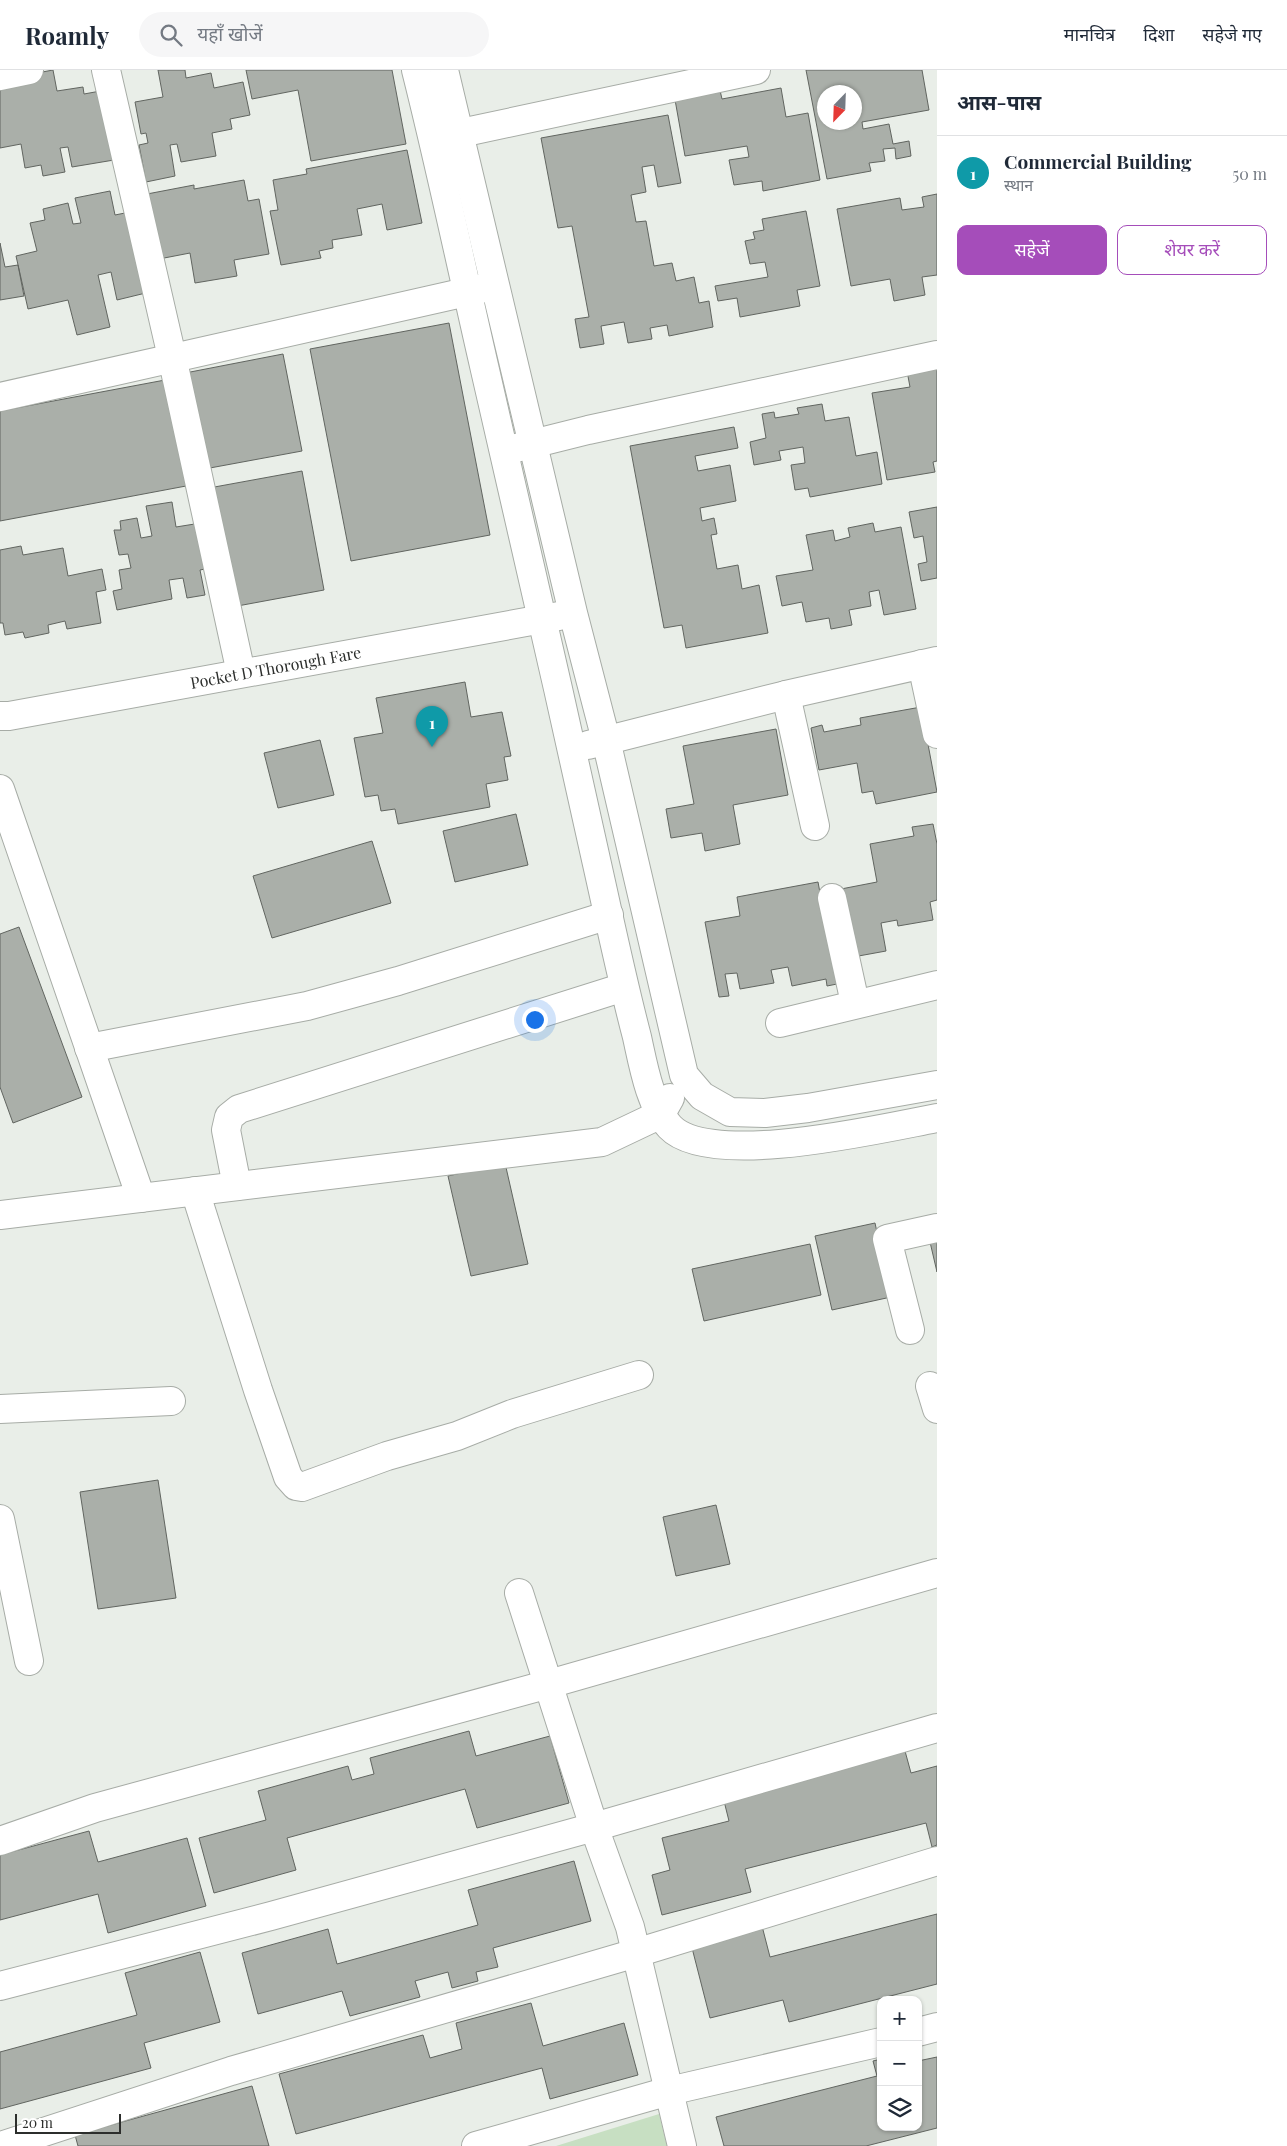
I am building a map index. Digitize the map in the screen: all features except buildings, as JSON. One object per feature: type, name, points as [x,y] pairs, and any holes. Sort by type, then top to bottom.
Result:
[{"type":"street","points":[[0,76],[29,70]]},
{"type":"street","points":[[106,70],[241,673]]},
{"type":"street","points":[[416,70],[572,749],[624,987],[648,1084],[661,1114],[671,1128],[689,1138],[707,1144],[762,1145],[822,1140],[937,1118]]},
{"type":"street","points":[[444,70],[573,613],[606,740],[684,1075],[702,1096],[730,1112],[765,1113],[808,1108],[937,1085]]},
{"type":"street","points":[[432,139],[756,70]]},
{"type":"street","points":[[0,397],[496,285]]},
{"type":"street","points":[[504,451],[588,430],[937,355]]},
{"type":"street","name":"Pocket D Thorough Fare","points":[[5,716],[573,613]]},
{"type":"street","points":[[572,749],[786,695],[930,663],[937,734]]},
{"type":"street","points":[[786,695],[815,826]]},
{"type":"street","points":[[0,788],[141,1198]]},
{"type":"street","points":[[832,898],[855,1003]]},
{"type":"street","points":[[89,1048],[307,1006],[398,981],[609,915]]},
{"type":"street","points":[[780,1023],[855,1003],[937,985]]},
{"type":"street","points":[[237,1186],[226,1130],[229,1116],[239,1109],[624,987]]},
{"type":"street","points":[[0,1215],[602,1142],[661,1114],[684,1075]]},
{"type":"street","points":[[195,1192],[258,1390],[288,1477],[296,1486],[302,1487],[386,1456],[457,1436],[512,1414],[639,1374]]},
{"type":"street","points":[[910,1330],[887,1239],[937,1228]]},
{"type":"street","points":[[0,1409],[171,1401]]},
{"type":"street","points":[[0,1519],[29,1661]]},
{"type":"street","points":[[0,1841],[95,1808],[549,1684],[937,1573]]},
{"type":"street","points":[[519,1593],[594,1827],[630,1927],[682,2146]]},
{"type":"street","points":[[0,1986],[271,1916],[594,1827],[937,1728]]},
{"type":"street","points":[[1,2146],[33,2141],[231,2070],[636,1953],[937,1861]]},
{"type":"street","points":[[922,2031],[937,2027]]},
{"type":"street","points":[[476,2146],[670,2090],[877,2043]]},
{"type":"green space","points":[[659,2114],[667,2146],[556,2146]]},
{"type":"place","name":"Commercial Building","points":[[432,747]]}]
